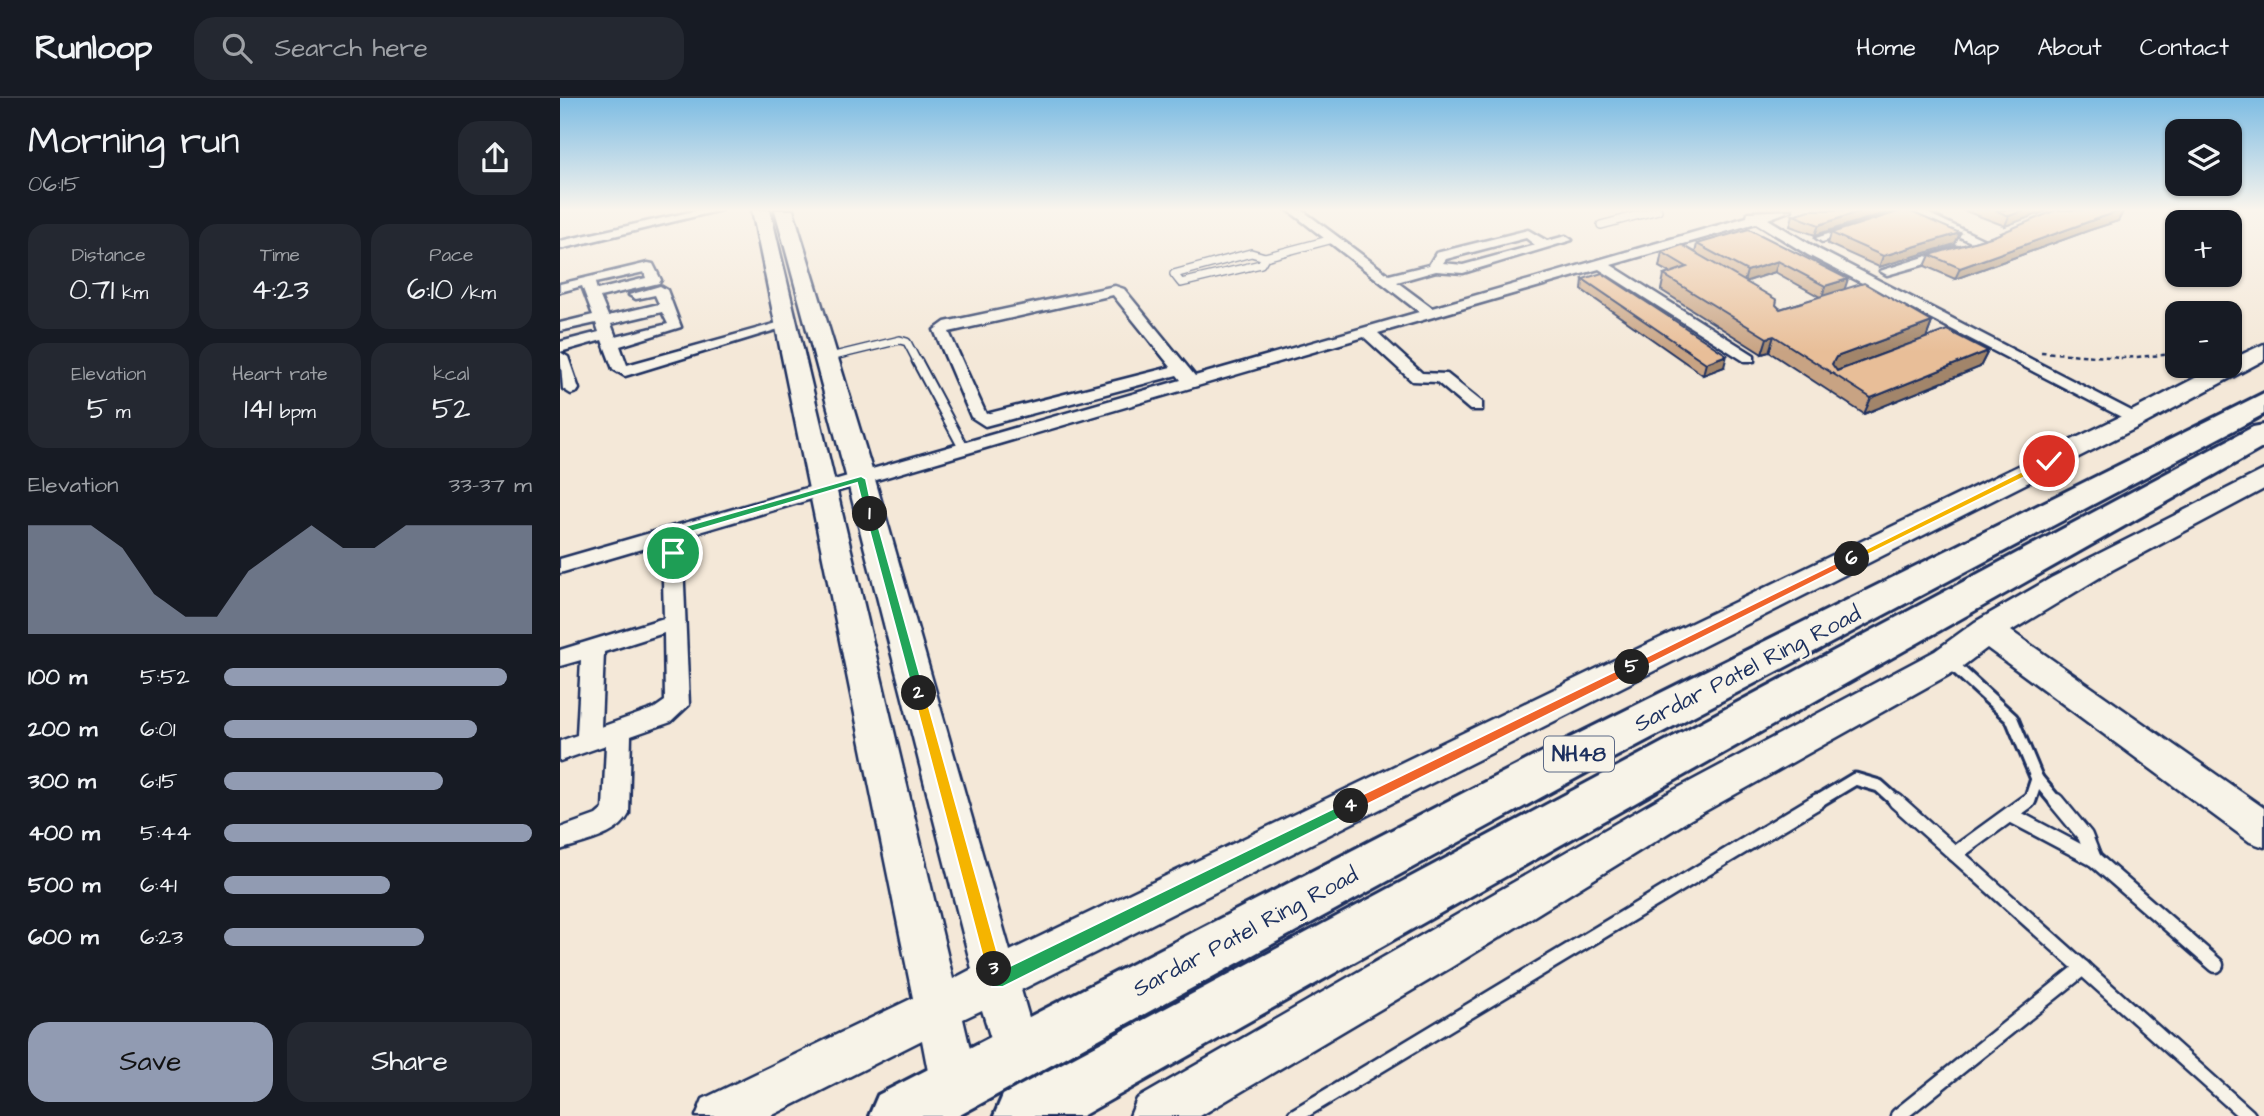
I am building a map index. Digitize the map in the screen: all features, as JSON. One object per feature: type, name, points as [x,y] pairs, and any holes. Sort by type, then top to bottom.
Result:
[{"type":"highway","name":"Sardar Patel Ring Road","points":[[899,1116],[1586,751],[2264,402]]},
{"type":"highway","name":"Sardar Patel Ring Road","points":[[1025,1116],[2264,434]]},
{"type":"street","points":[[772,258],[955,1087]]},
{"type":"street","points":[[797,258],[861,479],[1016,1052]]},
{"type":"street","points":[[1358,258],[1431,314]]},
{"type":"street","points":[[1436,267],[1436,262],[1440,258]]},
{"type":"street","points":[[1388,280],[1436,267],[1463,269],[1504,258]]},
{"type":"street","points":[[560,566],[1367,332],[1635,258]]},
{"type":"street","points":[[1823,258],[1960,332],[2004,350],[2137,418]]},
{"type":"street","points":[[1888,271],[1932,258]]},
{"type":"street","points":[[1602,265],[1749,358]]},
{"type":"street","points":[[560,288],[600,314],[674,325],[667,306],[600,314],[560,327]]},
{"type":"street","points":[[1181,369],[993,420],[981,420],[941,330],[950,325],[1115,290],[1181,369],[1192,383]]},
{"type":"street","points":[[600,314],[621,369],[630,370],[788,324]]},
{"type":"street","points":[[560,347],[600,314]]},
{"type":"street","points":[[1367,332],[1418,378],[1441,377],[1476,406]]},
{"type":"street","points":[[720,1116],[2137,418],[2264,351]]},
{"type":"street","points":[[560,357],[572,389]]},
{"type":"street","points":[[1092,393],[1102,409]]},
{"type":"street","points":[[1057,403],[1066,419]]},
{"type":"street","points":[[1154,1116],[1435,953],[1678,807],[1947,660],[1986,630],[2264,478]]},
{"type":"street","points":[[560,751],[663,715],[677,705],[672,534]]},
{"type":"street","points":[[560,658],[675,622]]},
{"type":"street","points":[[1986,630],[2264,830]]},
{"type":"street","points":[[589,741],[593,648]]},
{"type":"street","points":[[560,839],[605,823],[616,814],[619,730]]},
{"type":"lane","points":[[1234,258],[1174,274],[1181,282],[1196,282],[1261,264],[1265,258]]},
{"type":"lane","points":[[826,358],[900,340],[907,342],[964,449]]},
{"type":"lane","points":[[1947,660],[2012,719],[2038,779],[2085,836],[2094,859]]},
{"type":"lane","points":[[1955,854],[2030,800],[2038,779]]},
{"type":"lane","points":[[1295,1116],[1847,781],[1863,780],[1879,786],[2248,1116]]},
{"type":"lane","points":[[2011,815],[2094,859],[2216,965]]},
{"type":"lane","points":[[1898,1116],[2083,968]]},
{"type":"path","points":[[2004,350],[2122,358],[2165,355]]},
{"type":"building","points":[[1671,258],[1704,258],[1777,300],[1776,305],[1780,309],[1864,283],[1932,322],[1836,357],[1832,364],[1837,371],[1947,330],[1988,351],[1871,398],[1774,336],[1767,338],[1664,275],[1687,267]]},
{"type":"building","points":[[1722,258],[1805,258],[1848,279],[1825,286],[1778,261],[1747,271]]},
{"type":"building","points":[[1936,258],[1989,258],[1960,268]]},
{"type":"building","points":[[1602,273],[1727,355],[1706,363],[1583,279]]},
{"type":"route","points":[[673,553],[672,534],[861,479],[997,981],[2049,461]]}]
